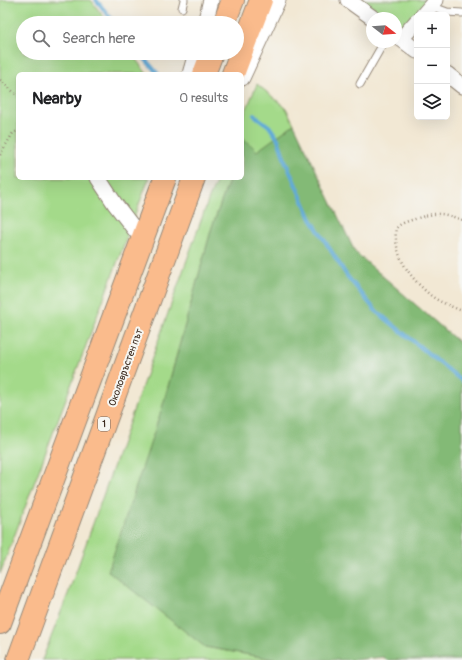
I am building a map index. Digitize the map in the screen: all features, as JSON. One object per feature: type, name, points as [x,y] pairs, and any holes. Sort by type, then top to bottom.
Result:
[{"type":"highway","points":[[227,16],[233,0]]},
{"type":"highway","points":[[244,45],[261,0]]},
{"type":"highway","points":[[205,72],[209,60]]},
{"type":"highway","points":[[234,72],[238,60]]},
{"type":"highway","points":[[0,623],[164,180]]},
{"type":"highway","name":"Околовръстен път","points":[[18,660],[193,181]]},
{"type":"street","points":[[207,16],[211,0]]},
{"type":"street","points":[[244,74],[278,0]]},
{"type":"street","points":[[348,0],[366,13]]},
{"type":"street","points":[[402,34],[414,24]]},
{"type":"street","points":[[402,39],[414,49]]},
{"type":"street","points":[[191,72],[194,60]]},
{"type":"street","points":[[450,76],[462,86]]},
{"type":"street","points":[[99,180],[115,204],[144,234],[160,180]]},
{"type":"lane","points":[[182,8],[184,0]]},
{"type":"lane","points":[[430,7],[446,12],[462,13]]},
{"type":"lane","points":[[360,84],[381,48]]},
{"type":"path","points":[[0,80],[16,94]]},
{"type":"path","points":[[0,155],[13,132],[16,131]]},
{"type":"path","points":[[462,220],[445,214],[431,214],[400,225],[396,229],[395,234],[398,253],[402,262],[421,287],[431,296],[462,311]]},
{"type":"green space","points":[[0,0],[91,0],[103,16],[16,16],[16,60],[136,60],[145,72],[16,72],[16,180],[148,180],[0,574]]},
{"type":"green space","points":[[358,0],[431,0],[419,12],[414,12],[414,17],[402,29],[402,12],[377,12]]},
{"type":"green space","points":[[257,84],[286,108],[294,124],[257,152],[244,139],[244,115]]},
{"type":"green space","points":[[294,124],[355,252],[462,345],[462,660],[386,660],[384,657],[353,660],[279,660],[205,647],[108,571],[163,405],[212,227],[229,180],[244,180],[245,139],[257,151]]},
{"type":"green space","points":[[217,180],[229,180],[212,227],[163,405],[205,647],[279,660],[42,660],[68,594],[209,198]]},
{"type":"waterway","points":[[96,0],[109,16]]},
{"type":"waterway","points":[[146,60],[156,72]]},
{"type":"waterway","points":[[254,115],[269,126],[278,139],[286,163],[311,219],[347,276],[375,310],[462,381]]}]
